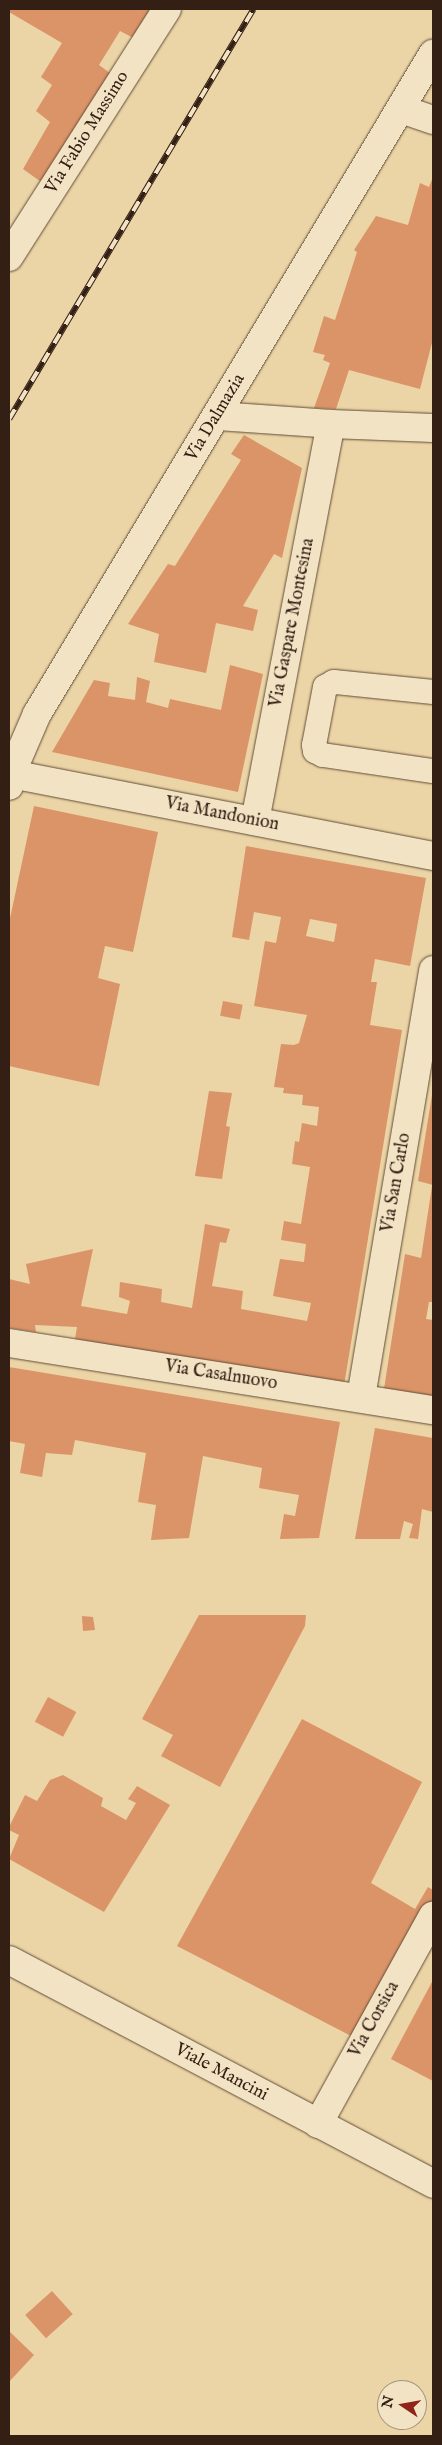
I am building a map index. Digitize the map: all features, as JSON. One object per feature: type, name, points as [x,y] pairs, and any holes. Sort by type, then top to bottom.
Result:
[{"type":"street","name":"Via Fabio Massimo","points":[[9,256],[167,9]]},
{"type":"street","name":"Via Dalmazia","points":[[10,780],[37,714],[218,416],[433,54]]},
{"type":"street","points":[[401,109],[433,120]]},
{"type":"street","points":[[218,416],[331,424],[433,428]]},
{"type":"street","name":"Via Gaspare Montesina","points":[[255,821],[331,424]]},
{"type":"street","name":"Via Mandonion","points":[[10,780],[255,821],[433,856]]},
{"type":"street","name":"Via San Carlo","points":[[360,1397],[433,970]]},
{"type":"street","name":"Via Casalnuovo","points":[[9,1343],[433,1410]]},
{"type":"street","name":"Via Corsica","points":[[318,2124],[433,1916]]},
{"type":"street","name":"Viale Mancini","points":[[9,1960],[433,2184]]},
{"type":"lane","points":[[433,692],[334,682],[325,687],[314,745],[316,751],[323,755],[433,771]]},
{"type":"building","points":[[9,9],[161,9],[141,42],[120,31],[99,65],[118,79],[51,189],[23,169],[50,122],[36,111],[52,85],[41,77],[62,43],[9,12]]},
{"type":"building","points":[[433,177],[433,339],[420,389],[349,370],[336,409],[314,408],[330,363],[323,360],[325,355],[313,352],[324,316],[335,320],[357,252],[354,250],[376,216],[408,225],[420,183],[429,187]]},
{"type":"building","points":[[244,435],[302,468],[282,558],[274,554],[243,606],[258,610],[253,631],[216,623],[206,673],[154,662],[159,634],[128,624],[168,564],[175,566],[241,460],[231,454]]},
{"type":"building","points":[[230,665],[263,674],[238,792],[52,752],[94,680],[110,683],[108,696],[135,700],[137,677],[150,681],[146,702],[168,708],[170,699],[221,710]]},
{"type":"building","points":[[34,806],[158,832],[133,952],[105,946],[98,978],[120,984],[99,1086],[9,1066],[9,923]]},
{"type":"building","points":[[246,846],[426,878],[410,966],[375,959],[371,982],[377,982],[370,1025],[402,1030],[344,1386],[75,1339],[77,1327],[35,1325],[36,1332],[9,1328],[9,1279],[30,1284],[26,1264],[93,1249],[81,1306],[127,1314],[130,1301],[119,1297],[120,1282],[162,1289],[161,1302],[192,1308],[205,1224],[230,1229],[226,1243],[220,1242],[212,1286],[243,1291],[241,1309],[307,1321],[311,1303],[273,1296],[280,1259],[304,1262],[306,1244],[281,1240],[284,1221],[301,1224],[310,1167],[292,1164],[295,1141],[299,1142],[302,1123],[317,1126],[319,1107],[302,1105],[303,1095],[283,1093],[284,1088],[274,1087],[281,1044],[294,1045],[299,1043],[307,1015],[254,1006],[265,941],[276,943],[281,917],[254,912],[249,940],[232,937]],"holes":[[[310,919],[337,924],[334,942],[306,936]]]},
{"type":"building","points":[[223,1001],[243,1005],[240,1020],[220,1016]]},
{"type":"building","points":[[209,1091],[232,1093],[226,1126],[230,1127],[222,1179],[195,1176]]},
{"type":"building","points":[[433,1095],[433,1185],[418,1181]]},
{"type":"building","points":[[432,1186],[433,1302],[429,1302],[426,1319],[433,1320],[433,1397],[384,1389],[405,1254],[421,1258]]},
{"type":"building","points":[[9,1367],[340,1422],[319,1538],[280,1539],[284,1514],[295,1516],[299,1495],[259,1488],[262,1468],[203,1456],[189,1538],[151,1540],[156,1505],[138,1502],[146,1453],[75,1440],[72,1455],[46,1453],[42,1477],[20,1473],[25,1444],[9,1441]]},
{"type":"building","points":[[375,1428],[433,1438],[433,1512],[422,1509],[418,1539],[409,1538],[413,1524],[404,1521],[400,1539],[355,1539]]},
{"type":"building","points":[[199,1615],[306,1615],[305,1626],[220,1787],[161,1756],[173,1735],[142,1719]]},
{"type":"building","points":[[82,1616],[93,1617],[95,1630],[83,1631]]},
{"type":"building","points":[[48,1697],[76,1712],[63,1737],[35,1722]]},
{"type":"building","points":[[302,1719],[422,1782],[371,1883],[415,1909],[428,1887],[433,1890],[433,1900],[355,2038],[177,1946]]},
{"type":"building","points":[[63,1775],[103,1798],[101,1806],[126,1820],[136,1803],[128,1799],[137,1786],[170,1805],[104,1912],[9,1859],[19,1835],[9,1830],[9,1827],[25,1795],[37,1801],[50,1780]]},
{"type":"building","points":[[433,1980],[433,2081],[391,2059]]},
{"type":"building","points":[[52,2291],[73,2314],[46,2338],[25,2315]]},
{"type":"building","points":[[9,2331],[34,2355],[9,2382]]},
{"type":"railway","points":[[9,419],[253,9]]}]
